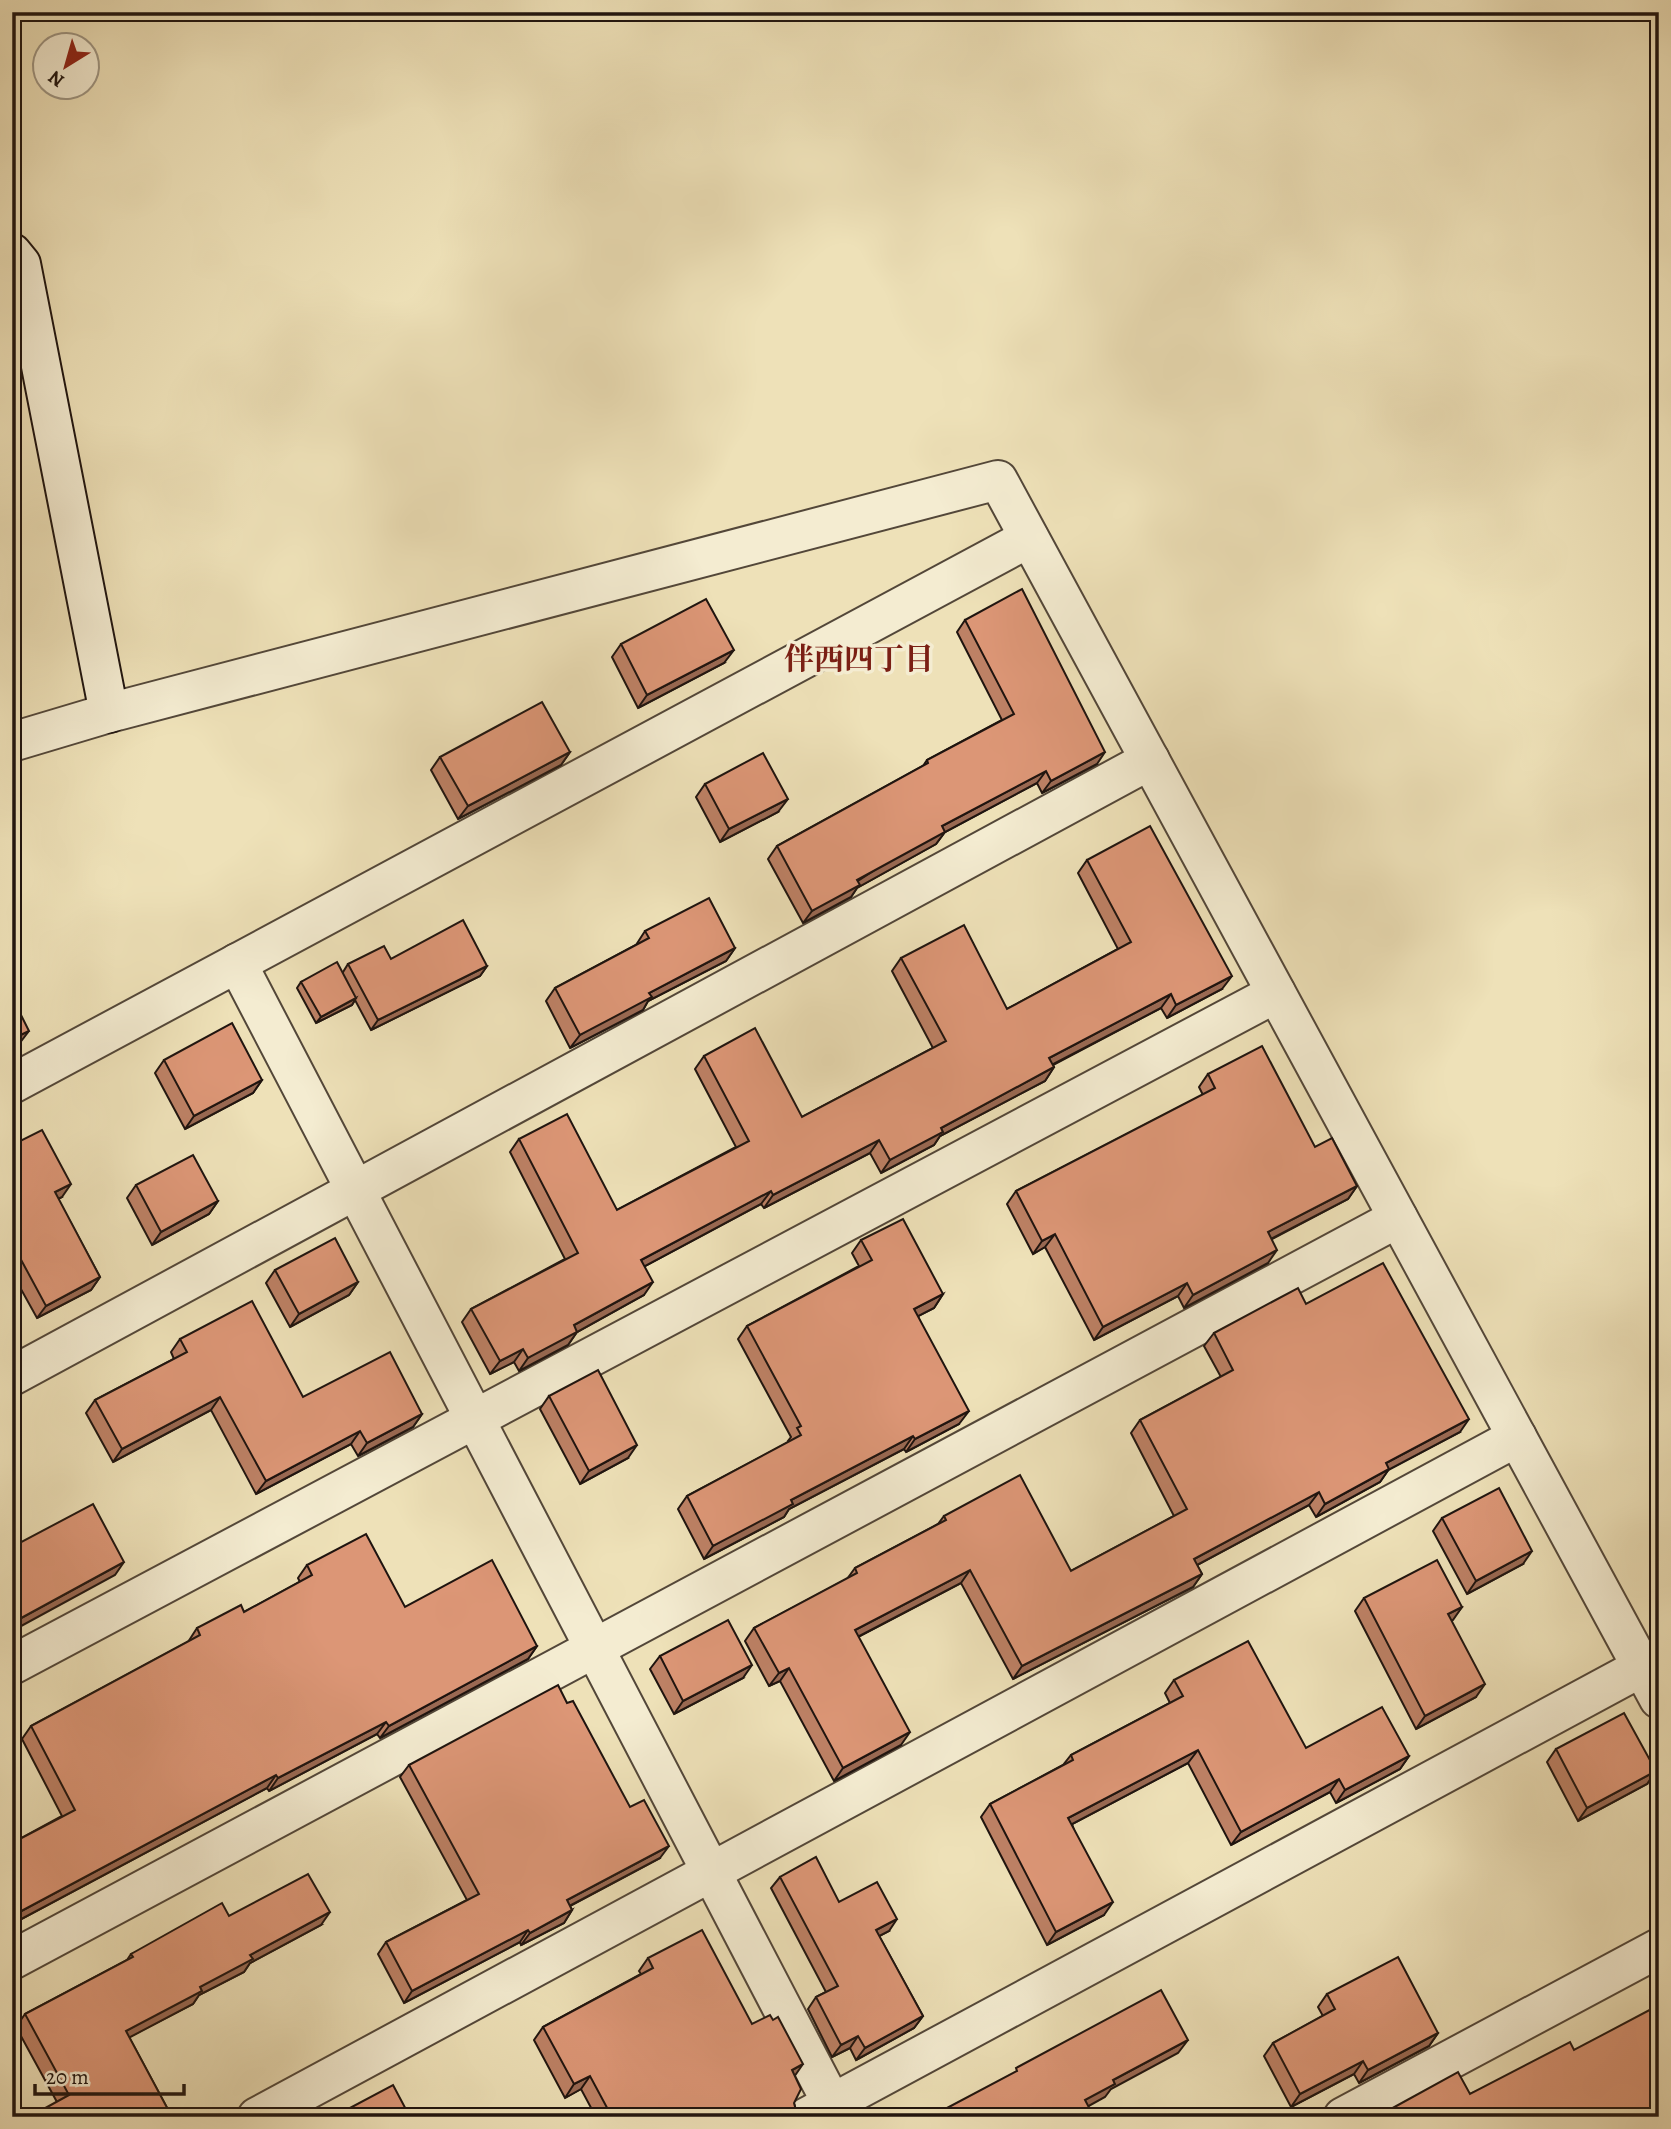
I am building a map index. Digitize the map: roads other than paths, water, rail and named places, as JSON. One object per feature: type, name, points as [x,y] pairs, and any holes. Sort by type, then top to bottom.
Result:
[{"type":"street","points":[[12,253],[21,264],[109,713]]},
{"type":"street","points":[[12,742],[109,713],[998,480],[1650,1683],[826,2112],[711,1872],[237,963]]},
{"type":"street","points":[[12,1084],[1029,538]]},
{"type":"street","points":[[12,1376],[1150,760]]},
{"type":"street","points":[[12,1665],[1276,993]]},
{"type":"street","points":[[12,1960],[1398,1218]]},
{"type":"street","points":[[257,2117],[1517,1437]]},
{"type":"street","points":[[1343,2117],[1659,1948]]},
{"type":"district","name":"伴西四丁目","points":[[859,659]]}]
